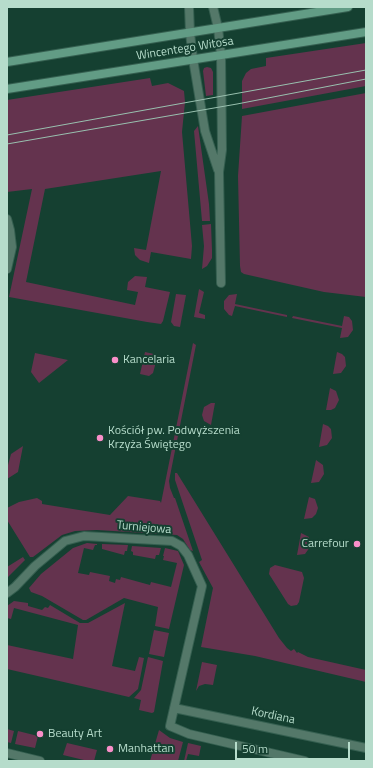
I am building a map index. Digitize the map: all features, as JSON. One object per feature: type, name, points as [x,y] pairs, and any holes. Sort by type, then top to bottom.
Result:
[{"type":"main road","name":"Wincentego Witosa","points":[[7,62],[348,7]]},
{"type":"main road","name":"Wincentego Witosa","points":[[7,89],[366,32]]},
{"type":"street","points":[[189,7],[193,59],[205,131],[219,172]]},
{"type":"street","points":[[213,7],[222,55],[222,150],[219,172],[221,283]]},
{"type":"street","points":[[7,218],[12,247],[7,269]]},
{"type":"street","name":"Turniejowa","points":[[7,593],[15,588],[35,566],[65,541],[84,536],[172,541],[182,546],[188,555],[202,586],[170,726],[189,734],[305,761]]},
{"type":"street","name":"Kordiana","points":[[174,708],[366,748]]},
{"type":"street","points":[[7,753],[40,761]]},
{"type":"shaded area","points":[[366,43],[366,86],[242,109],[242,81],[246,73],[251,69],[266,66],[266,58]]},
{"type":"shaded area","points":[[204,68],[211,68],[213,72],[213,95],[206,96],[203,71]]},
{"type":"shaded area","points":[[150,78],[152,86],[168,83],[184,91],[185,102],[182,132],[192,246],[191,259],[151,252],[149,263],[140,260],[135,255],[134,248],[146,250],[161,171],[45,189],[26,282],[135,305],[138,292],[127,290],[128,282],[135,276],[147,277],[145,287],[170,292],[163,321],[161,324],[147,322],[9,297],[32,189],[7,192],[7,100]]},
{"type":"shaded area","points":[[366,93],[366,297],[324,292],[244,274],[241,272],[238,176],[242,116]]},
{"type":"shaded area","points":[[198,126],[210,221],[202,221],[194,131]]},
{"type":"shaded area","points":[[211,224],[212,258],[207,266],[202,269],[204,246],[202,225]]},
{"type":"shaded area","points":[[199,289],[204,292],[199,313],[205,315],[205,319],[194,317]]},
{"type":"shaded area","points":[[176,294],[186,295],[180,327],[174,326],[171,322]]},
{"type":"shaded area","points":[[237,294],[235,304],[287,315],[287,317],[235,306],[232,316],[229,315],[224,309],[224,301],[229,295]]},
{"type":"shaded area","points":[[293,316],[342,326],[344,316],[349,317],[352,321],[353,330],[348,337],[340,338],[342,328],[292,318]]},
{"type":"shaded area","points":[[193,343],[196,345],[169,481],[170,488],[175,498],[193,551],[190,550],[183,539],[177,535],[97,530],[75,531],[62,535],[33,557],[30,557],[7,520],[7,508],[19,502],[37,498],[42,501],[42,504],[110,515],[128,496],[160,501],[161,503]]},
{"type":"shaded area","points":[[145,352],[154,354],[157,358],[153,373],[149,376],[140,374]]},
{"type":"shaded area","points":[[337,352],[345,357],[346,366],[341,373],[333,374]]},
{"type":"shaded area","points":[[35,353],[68,360],[39,383],[31,372]]},
{"type":"shaded area","points":[[330,388],[336,391],[339,400],[335,408],[326,410]]},
{"type":"shaded area","points":[[211,403],[215,403],[211,425],[204,421],[202,415],[204,407]]},
{"type":"shaded area","points":[[323,424],[331,429],[332,438],[327,445],[319,447]]},
{"type":"shaded area","points":[[23,446],[18,472],[7,479],[7,469],[11,454]]},
{"type":"shaded area","points":[[316,460],[323,465],[324,474],[319,482],[311,483]]},
{"type":"shaded area","points":[[175,473],[177,473],[279,638],[287,648],[291,651],[294,649],[297,653],[298,652],[308,657],[366,670],[366,682],[255,656],[201,647],[213,588],[199,562],[202,560],[175,480]]},
{"type":"shaded area","points":[[309,497],[315,499],[318,508],[316,514],[312,518],[304,519]]},
{"type":"shaded area","points":[[301,533],[309,537],[310,547],[305,554],[297,555]]},
{"type":"shaded area","points":[[87,543],[97,545],[95,545],[93,550],[84,548],[78,573],[89,575],[90,572],[110,576],[109,581],[115,583],[116,579],[120,580],[121,577],[150,585],[151,582],[171,587],[177,563],[163,560],[163,556],[165,548],[178,551],[184,565],[169,629],[155,626],[158,607],[124,598],[86,620],[83,620],[42,596],[31,592],[29,588],[41,574],[73,548]]},
{"type":"shaded area","points":[[102,544],[128,545],[127,551],[125,551],[124,555],[102,549]]},
{"type":"shaded area","points":[[132,546],[161,548],[159,555],[156,555],[155,559],[133,555],[133,552],[131,551]]},
{"type":"shaded area","points":[[23,557],[25,560],[7,578],[7,567]]},
{"type":"shaded area","points":[[275,565],[302,572],[304,578],[297,605],[291,606],[288,604],[269,574],[270,568]]},
{"type":"shaded area","points":[[14,601],[28,603],[28,606],[42,610],[45,607],[48,608],[50,605],[80,623],[88,623],[125,603],[112,666],[135,671],[139,657],[144,658],[138,689],[129,697],[7,669],[7,645],[73,659],[78,625],[14,608],[11,619],[7,618],[7,606]]},
{"type":"shaded area","points":[[154,630],[169,633],[164,657],[149,654]]},
{"type":"shaded area","points":[[148,657],[163,661],[154,712],[152,713],[139,710],[141,700],[134,698],[141,690]]},
{"type":"shaded area","points":[[202,662],[217,665],[213,685],[205,684],[199,686],[196,691]]},
{"type":"shaded area","points":[[7,729],[14,731],[11,743],[7,742]]},
{"type":"shaded area","points":[[159,730],[170,738],[183,742],[178,761],[150,761]]},
{"type":"shaded area","points":[[18,731],[38,736],[35,748],[15,744]]},
{"type":"shaded area","points":[[67,743],[97,750],[94,761],[63,755]]},
{"type":"shaded area","points":[[188,743],[201,746],[199,756],[188,754],[186,761],[184,761]]},
{"type":"tram line","points":[[7,135],[366,70]]},
{"type":"tram line","points":[[7,144],[237,104],[366,79]]},
{"type":"place","name":"Kancelaria","points":[[115,360]]},
{"type":"place","name":"Kościół pw. Podwyższenia Krzyża Świętego","points":[[100,438]]},
{"type":"place","name":"Carrefour","points":[[357,544]]},
{"type":"place","name":"Beauty Art","points":[[40,734]]},
{"type":"place","name":"Manhattan","points":[[110,749]]}]
